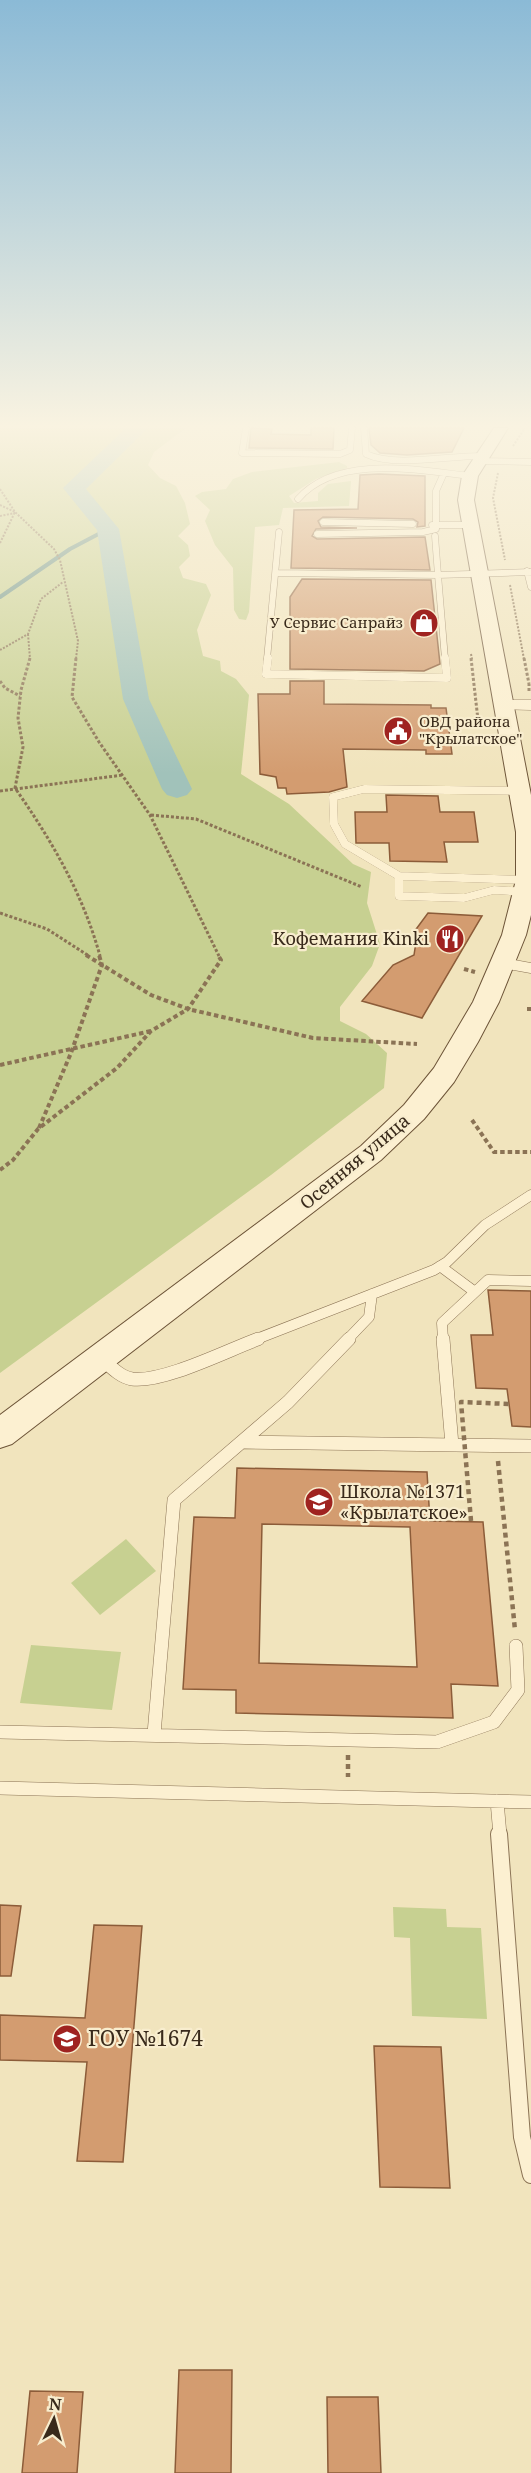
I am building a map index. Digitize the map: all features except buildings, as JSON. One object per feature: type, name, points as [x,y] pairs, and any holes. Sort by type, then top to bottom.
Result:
[{"type":"main road","name":"Осенняя улица","points":[[0,1434],[318,1194],[396,1130],[430,1094],[517,965],[518,924],[527,886],[529,848],[524,792],[504,705],[474,543]]},
{"type":"street","points":[[504,705],[531,705]]},
{"type":"lane","points":[[278,543],[266,674],[447,678],[436,543]]},
{"type":"lane","points":[[276,573],[438,575],[479,571],[529,572],[531,587]]},
{"type":"lane","points":[[524,792],[364,789],[333,797],[334,824],[345,844],[399,876],[527,886]]},
{"type":"lane","points":[[399,876],[399,896],[464,898],[494,890],[527,886]]},
{"type":"lane","points":[[100,1358],[120,1376],[132,1381],[172,1372],[440,1266],[485,1225],[531,1195]]},
{"type":"lane","points":[[440,1266],[475,1292]]},
{"type":"lane","points":[[452,1445],[442,1323],[488,1280],[531,1281]]},
{"type":"lane","points":[[154,1734],[174,1500],[288,1402],[369,1317],[372,1294]]},
{"type":"lane","points":[[244,1442],[531,1446]]},
{"type":"lane","points":[[0,1732],[154,1734],[437,1743],[494,1722],[518,1690],[516,1646]]},
{"type":"lane","points":[[0,1788],[531,1802]]},
{"type":"lane","points":[[497,1801],[522,2137],[531,2175]]},
{"type":"path","points":[[0,1170],[14,1160],[38,1129],[117,1068],[151,1031],[188,1009],[220,960],[150,815],[72,697],[78,641],[63,582],[60,560],[46,543]]},
{"type":"path","points":[[502,543],[529,684]]},
{"type":"path","points":[[38,1129],[73,1047],[102,965],[90,919],[73,882],[48,835],[15,788],[23,747],[18,718],[20,696],[30,658],[28,634],[41,598],[63,582]]},
{"type":"path","points":[[0,650],[28,634]]},
{"type":"path","points":[[0,681],[5,688],[20,696]]},
{"type":"path","points":[[0,791],[123,775]]},
{"type":"path","points":[[150,815],[196,819],[362,887]]},
{"type":"path","points":[[0,913],[47,928],[151,995],[188,1009],[313,1038],[417,1044]]},
{"type":"path","points":[[0,1065],[151,1031]]},
{"type":"path","points":[[472,1120],[494,1152],[531,1152]]},
{"type":"path","points":[[471,1521],[461,1402],[509,1404]]},
{"type":"path","points":[[496,1446],[516,1646]]},
{"type":"green space","points":[[0,543],[186,543],[190,556],[179,567],[183,578],[206,584],[211,595],[197,630],[203,656],[220,661],[221,671],[236,679],[249,695],[241,774],[289,804],[353,864],[371,872],[367,903],[380,944],[372,966],[340,1007],[340,1021],[366,1034],[387,1053],[384,1088],[271,1175],[0,1373]]},
{"type":"green space","points":[[254,543],[249,612],[246,620],[239,619],[234,610],[233,568],[215,545]]},
{"type":"green space","points":[[126,1539],[156,1571],[100,1615],[71,1583]]},
{"type":"green space","points":[[31,1645],[121,1652],[112,1710],[20,1703]]},
{"type":"green space","points":[[393,1907],[446,1909],[447,1927],[481,1928],[487,2019],[412,2016],[410,1938],[394,1937]]},
{"type":"waterway","points":[[0,597],[81,543]]},
{"type":"waterway","points":[[110,543],[136,699],[177,789]]},
{"type":"place","name":"У Сервис Санрайз","points":[[424,623]]},
{"type":"place","name":"ОВД района \"Крылатское\"","points":[[398,731]]},
{"type":"place","name":"Кофемания Kinki","points":[[450,939]]},
{"type":"place","name":"Школа №1371 «Крылатское»","points":[[319,1502]]},
{"type":"place","name":"ГОУ №1674","points":[[67,2039]]}]
